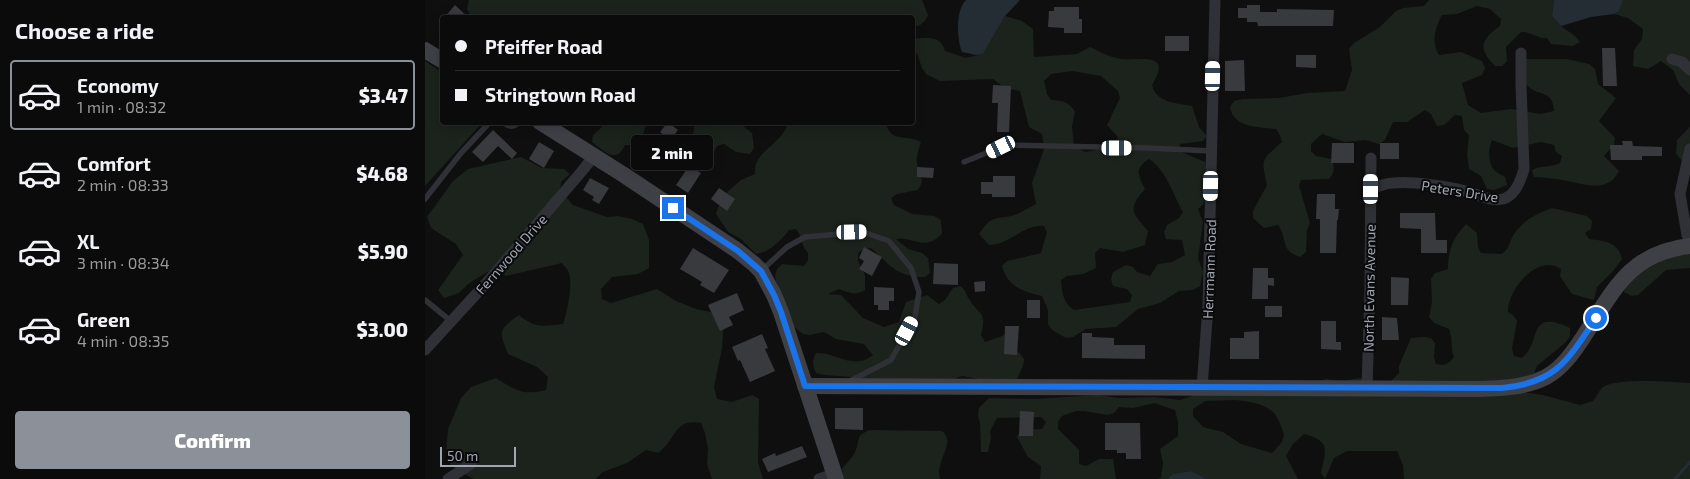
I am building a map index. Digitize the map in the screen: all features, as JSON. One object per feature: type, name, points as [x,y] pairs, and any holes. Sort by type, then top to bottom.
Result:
[{"type":"street","name":"Herrmann Road","points":[[1202,388],[1208,306],[1215,0]]},
{"type":"street","points":[[425,50],[440,59]]},
{"type":"street","name":"Peters Drive","points":[[1371,189],[1385,184],[1401,183],[1457,189],[1495,199],[1504,199],[1509,196],[1522,179],[1524,155],[1521,53]]},
{"type":"street","points":[[1672,59],[1682,62],[1690,70]]},
{"type":"street","points":[[546,125],[738,251],[761,271],[781,312],[805,386],[830,477]]},
{"type":"street","points":[[1690,149],[1679,194],[1687,235],[1690,241]]},
{"type":"street","name":"Fernwood Drive","points":[[425,350],[452,322],[594,156]]},
{"type":"street","name":"North Evans Avenue","points":[[1367,389],[1371,158]]},
{"type":"street","points":[[805,386],[1367,389],[1502,388],[1523,385],[1543,378],[1557,370],[1566,361],[1628,272],[1640,262],[1667,250],[1690,246]]},
{"type":"street","points":[[448,479],[471,464]]},
{"type":"lane","points":[[425,200],[461,153],[486,125]]},
{"type":"lane","points":[[965,162],[1008,145],[1212,151]]},
{"type":"lane","points":[[761,271],[787,248],[805,237],[863,232],[889,240],[911,268],[919,292],[915,316],[891,360],[839,386]]},
{"type":"lane","points":[[425,300],[452,322]]},
{"type":"shaded area","points":[[469,0],[922,0],[928,15],[919,26],[915,25],[915,15],[470,15],[467,9]]},
{"type":"shaded area","points":[[966,0],[1020,0],[1005,16],[983,54],[976,55],[962,52],[958,25],[960,11]]},
{"type":"shaded area","points":[[1429,0],[1554,0],[1552,16],[1580,42],[1573,46],[1551,44],[1547,38],[1521,32],[1506,47],[1507,61],[1502,66],[1495,66],[1486,55],[1484,45],[1488,36],[1500,26],[1501,19],[1490,9],[1477,6],[1457,14],[1442,15],[1437,24],[1435,45],[1439,55],[1461,52],[1482,61],[1485,68],[1482,75],[1462,83],[1468,105],[1481,113],[1511,109],[1540,114],[1554,111],[1549,97],[1530,88],[1521,79],[1522,59],[1567,59],[1589,64],[1595,69],[1598,84],[1616,98],[1599,121],[1615,138],[1614,145],[1604,156],[1619,171],[1608,183],[1593,186],[1559,179],[1534,177],[1532,170],[1560,163],[1562,156],[1556,152],[1554,145],[1541,142],[1513,148],[1492,140],[1489,152],[1491,164],[1494,170],[1505,177],[1507,185],[1494,190],[1487,189],[1481,176],[1469,169],[1467,155],[1469,135],[1464,130],[1462,116],[1455,115],[1444,125],[1437,126],[1431,114],[1425,110],[1407,122],[1393,122],[1385,140],[1379,144],[1366,140],[1345,142],[1322,134],[1311,144],[1311,151],[1316,156],[1331,159],[1334,167],[1333,172],[1329,179],[1301,180],[1299,186],[1310,223],[1307,230],[1306,252],[1300,257],[1293,254],[1286,247],[1278,225],[1264,228],[1253,218],[1253,211],[1267,185],[1264,160],[1282,142],[1280,135],[1276,129],[1255,127],[1241,123],[1232,114],[1230,107],[1234,101],[1242,99],[1279,98],[1307,93],[1345,91],[1352,70],[1349,49],[1354,43],[1380,27],[1396,11],[1403,8],[1424,6]]},
{"type":"shaded area","points":[[1554,0],[1623,0],[1619,11],[1614,14],[1591,17],[1561,26],[1552,16]]},
{"type":"shaded area","points":[[1623,0],[1690,0],[1690,95],[1679,84],[1673,70],[1661,61],[1648,69],[1633,66],[1634,50],[1642,39],[1643,29],[1628,18],[1614,14],[1619,11]]},
{"type":"shaded area","points":[[1005,16],[1022,21],[1033,29],[1034,57],[1077,54],[1090,47],[1116,58],[1150,59],[1156,62],[1159,66],[1152,85],[1154,91],[1162,99],[1192,106],[1199,127],[1207,136],[1203,141],[1180,144],[1179,151],[1205,162],[1207,174],[1207,194],[1198,209],[1203,222],[1198,258],[1203,272],[1200,286],[1193,290],[1179,291],[1160,303],[1138,309],[1116,327],[1086,329],[1073,337],[1066,338],[1052,330],[1048,324],[1048,310],[1042,296],[1017,287],[1008,279],[1002,266],[1007,261],[1041,253],[1047,232],[1044,226],[1030,228],[1003,242],[989,245],[979,234],[989,222],[996,218],[1017,214],[1036,204],[1032,183],[1044,149],[1042,134],[1029,127],[1020,91],[1005,88],[993,79],[940,81],[926,74],[915,53],[915,39],[928,38],[937,40],[945,51],[966,58],[983,54]],"holes":[[[1072,71],[1101,76],[1118,91],[1120,98],[1107,125],[1117,136],[1118,144],[1114,150],[1100,149],[1086,152],[1074,147],[1072,126],[1075,112],[1073,108],[1062,101],[1051,100],[1047,94],[1044,81],[1051,74]],[[1149,159],[1165,176],[1183,212],[1179,218],[1167,225],[1164,232],[1166,239],[1182,240],[1185,255],[1172,262],[1158,264],[1150,276],[1137,272],[1133,267],[1126,265],[1113,272],[1111,279],[1113,286],[1127,289],[1132,295],[1130,302],[1074,310],[1065,301],[1061,280],[1067,276],[1083,274],[1096,268],[1095,253],[1100,248],[1123,252],[1145,245],[1148,231],[1135,215],[1134,207],[1145,189],[1139,176],[1139,169]]]},
{"type":"shaded area","points":[[425,61],[440,71],[440,125],[480,125],[425,186]]},
{"type":"shaded area","points":[[604,125],[646,125],[639,146],[625,145],[618,154],[614,155],[605,152],[592,142],[593,135]]},
{"type":"shaded area","points":[[695,125],[742,125],[752,133],[754,148],[750,154],[736,152],[724,144],[717,146],[714,152],[706,153],[694,146],[692,139]]},
{"type":"shaded area","points":[[787,125],[887,125],[895,136],[921,142],[917,167],[922,179],[921,185],[918,190],[897,194],[891,198],[894,205],[912,214],[934,216],[941,220],[942,234],[928,243],[901,238],[896,239],[908,249],[922,253],[928,258],[930,273],[925,277],[907,275],[894,269],[871,248],[864,249],[858,253],[858,261],[865,275],[865,290],[849,293],[839,289],[828,294],[841,295],[863,318],[884,327],[899,322],[906,302],[927,295],[939,304],[945,300],[953,288],[960,286],[983,317],[981,335],[985,342],[1005,335],[1024,359],[1017,379],[990,381],[962,376],[948,381],[872,384],[852,377],[816,373],[813,363],[816,353],[824,353],[852,361],[866,359],[873,355],[864,344],[836,339],[824,332],[810,335],[803,334],[789,323],[781,304],[775,276],[777,269],[782,264],[804,266],[808,260],[808,253],[800,235],[796,229],[789,230],[774,245],[756,254],[741,239],[728,232],[716,214],[718,207],[724,202],[724,195],[741,180],[755,174],[756,165],[760,157],[782,135]]},
{"type":"shaded area","points":[[1690,127],[1690,170],[1676,154],[1677,140]]},
{"type":"shaded area","points":[[521,157],[542,168],[564,169],[570,174],[561,182],[560,190],[573,205],[607,217],[618,216],[643,224],[649,240],[649,268],[638,274],[612,277],[601,289],[602,299],[611,303],[657,289],[676,301],[696,309],[720,314],[724,319],[722,348],[714,387],[717,399],[732,402],[752,395],[759,399],[758,463],[763,479],[712,479],[707,464],[708,449],[705,433],[701,423],[692,422],[680,427],[658,453],[646,450],[627,463],[603,472],[595,479],[473,479],[451,466],[446,454],[448,429],[461,398],[471,387],[496,378],[519,391],[538,392],[546,390],[548,377],[537,367],[508,354],[502,332],[507,324],[519,315],[530,323],[539,326],[563,324],[570,291],[570,278],[568,270],[562,263],[506,276],[500,272],[489,271],[468,284],[459,293],[444,298],[438,290],[463,255],[456,244],[431,228],[427,217],[453,181],[468,169]]},
{"type":"shaded area","points":[[1552,208],[1587,216],[1592,221],[1591,229],[1585,233],[1589,239],[1605,241],[1614,245],[1622,259],[1597,287],[1594,300],[1572,294],[1560,276],[1561,269],[1552,265],[1534,270],[1525,276],[1518,285],[1509,303],[1508,312],[1517,321],[1512,349],[1514,356],[1521,358],[1528,352],[1537,330],[1546,322],[1570,328],[1570,336],[1566,342],[1537,366],[1532,379],[1523,392],[1543,395],[1580,405],[1593,401],[1602,388],[1618,382],[1690,383],[1690,479],[1404,479],[1403,465],[1397,451],[1347,451],[1334,458],[1325,479],[1321,473],[1325,452],[1323,443],[1304,434],[1293,444],[1286,456],[1298,479],[1207,479],[1191,471],[1174,474],[1167,479],[1158,479],[1161,478],[1163,463],[1160,449],[1178,436],[1178,422],[1175,410],[1154,403],[1133,408],[1119,407],[1114,413],[1107,415],[1076,411],[1062,416],[1058,422],[1058,429],[1079,450],[1079,464],[1086,466],[1099,459],[1113,459],[1116,479],[1040,479],[1041,466],[1028,457],[1017,437],[1021,430],[1042,429],[1046,422],[1041,417],[997,418],[990,431],[991,438],[988,452],[981,452],[979,408],[989,398],[1034,399],[1098,395],[1119,398],[1154,397],[1180,400],[1200,393],[1286,392],[1326,379],[1340,381],[1361,378],[1389,383],[1399,373],[1399,366],[1411,338],[1424,337],[1431,338],[1435,343],[1434,357],[1436,364],[1447,364],[1454,357],[1451,336],[1449,329],[1434,323],[1429,317],[1432,302],[1431,279],[1435,273],[1448,269],[1450,250],[1458,234],[1466,224],[1477,233],[1478,247],[1481,253],[1502,254],[1508,247],[1514,234],[1523,224]],"holes":[[[1235,400],[1252,402],[1273,412],[1284,435],[1282,442],[1272,453],[1241,444],[1223,432],[1203,427],[1193,416],[1193,409],[1205,401]]]},
{"type":"shaded area","points":[[1690,252],[1690,268],[1666,270],[1638,295],[1631,296],[1624,292],[1625,284],[1653,261]]},
{"type":"shaded area","points":[[870,430],[942,431],[946,436],[947,446],[940,465],[940,479],[844,479],[842,469],[855,452],[860,436]]},
{"type":"shaded area","points":[[1191,471],[1207,479],[1167,479],[1173,474]]},
{"type":"building","points":[[455,5],[466,15],[447,15]]},
{"type":"building","points":[[1247,5],[1260,5],[1260,12],[1277,12],[1277,9],[1334,10],[1333,26],[1258,26],[1257,22],[1247,22],[1247,18],[1238,18],[1238,8],[1247,8]]},
{"type":"building","points":[[1054,7],[1079,7],[1079,19],[1082,19],[1082,33],[1064,33],[1064,28],[1048,27],[1049,11],[1054,11]]},
{"type":"building","points":[[1165,36],[1189,36],[1189,51],[1165,51]]},
{"type":"building","points":[[1602,48],[1615,48],[1617,86],[1603,86]]},
{"type":"building","points":[[1296,55],[1316,55],[1316,68],[1296,67]]},
{"type":"building","points":[[1244,60],[1245,91],[1225,91],[1225,61]]},
{"type":"building","points":[[993,85],[1011,86],[1009,132],[997,132],[998,103],[992,103]]},
{"type":"building","points":[[666,125],[672,125],[678,130],[670,140],[660,132]]},
{"type":"building","points":[[493,130],[517,153],[512,159],[498,146],[483,162],[472,152]]},
{"type":"building","points":[[1622,141],[1632,141],[1633,146],[1662,147],[1662,156],[1642,156],[1642,160],[1611,160],[1610,145],[1623,145]]},
{"type":"building","points":[[539,142],[554,151],[544,168],[529,159]]},
{"type":"building","points":[[1332,143],[1354,143],[1354,163],[1331,163]]},
{"type":"building","points":[[1380,143],[1399,143],[1399,159],[1380,159]]},
{"type":"building","points":[[689,166],[701,173],[688,193],[676,185]]},
{"type":"building","points":[[917,167],[934,168],[933,178],[917,177]]},
{"type":"building","points":[[993,176],[1015,176],[1015,197],[992,197],[992,194],[981,194],[981,182],[993,182]]},
{"type":"building","points":[[590,178],[609,188],[599,204],[592,200],[594,197],[583,190]]},
{"type":"building","points":[[719,188],[735,199],[727,211],[711,199]]},
{"type":"building","points":[[1317,194],[1335,194],[1335,209],[1339,209],[1336,253],[1320,253],[1320,219],[1316,219]]},
{"type":"building","points":[[1400,213],[1435,213],[1436,240],[1447,240],[1447,253],[1421,253],[1421,229],[1400,228]]},
{"type":"building","points":[[864,247],[882,257],[872,276],[859,269],[864,261],[859,258]]},
{"type":"building","points":[[693,248],[729,270],[714,293],[700,285],[702,282],[680,269]]},
{"type":"building","points":[[934,263],[958,264],[958,285],[933,284]]},
{"type":"building","points":[[1253,268],[1268,268],[1268,278],[1274,278],[1274,286],[1268,285],[1268,299],[1252,299]]},
{"type":"building","points":[[1391,277],[1409,278],[1408,305],[1391,305]]},
{"type":"building","points":[[985,281],[985,291],[975,292],[974,282]]},
{"type":"building","points":[[874,287],[894,288],[894,301],[889,301],[889,310],[878,310],[878,305],[874,305]]},
{"type":"building","points":[[737,293],[744,310],[729,317],[733,325],[720,331],[708,305]]},
{"type":"building","points":[[1027,300],[1040,300],[1040,318],[1027,318]]},
{"type":"building","points":[[1265,306],[1282,306],[1282,317],[1265,317]]},
{"type":"building","points":[[1382,317],[1397,318],[1399,340],[1382,340]]},
{"type":"building","points":[[1321,321],[1336,321],[1336,342],[1341,342],[1341,350],[1321,349]]},
{"type":"building","points":[[1005,326],[1019,326],[1017,355],[1004,354]]},
{"type":"building","points":[[1259,331],[1259,359],[1230,359],[1230,338],[1244,338],[1244,332]]},
{"type":"building","points":[[1082,333],[1092,333],[1092,337],[1114,338],[1114,345],[1145,345],[1145,359],[1082,358]]},
{"type":"building","points":[[762,334],[768,348],[765,349],[775,371],[750,382],[732,347]]},
{"type":"building","points":[[835,408],[863,408],[863,430],[835,429]]},
{"type":"building","points":[[1020,411],[1034,412],[1033,436],[1019,436]]},
{"type":"building","points":[[1105,423],[1140,423],[1141,459],[1126,459],[1126,453],[1117,453],[1117,450],[1105,450]]},
{"type":"building","points":[[802,446],[807,457],[768,472],[762,459],[775,453],[776,456]]},
{"type":"waterway","points":[[1675,479],[1690,462]]},
{"type":"route","points":[[673,208],[738,251],[761,271],[781,312],[805,386],[1512,388],[1543,378],[1557,370],[1576,349],[1596,318]]}]
